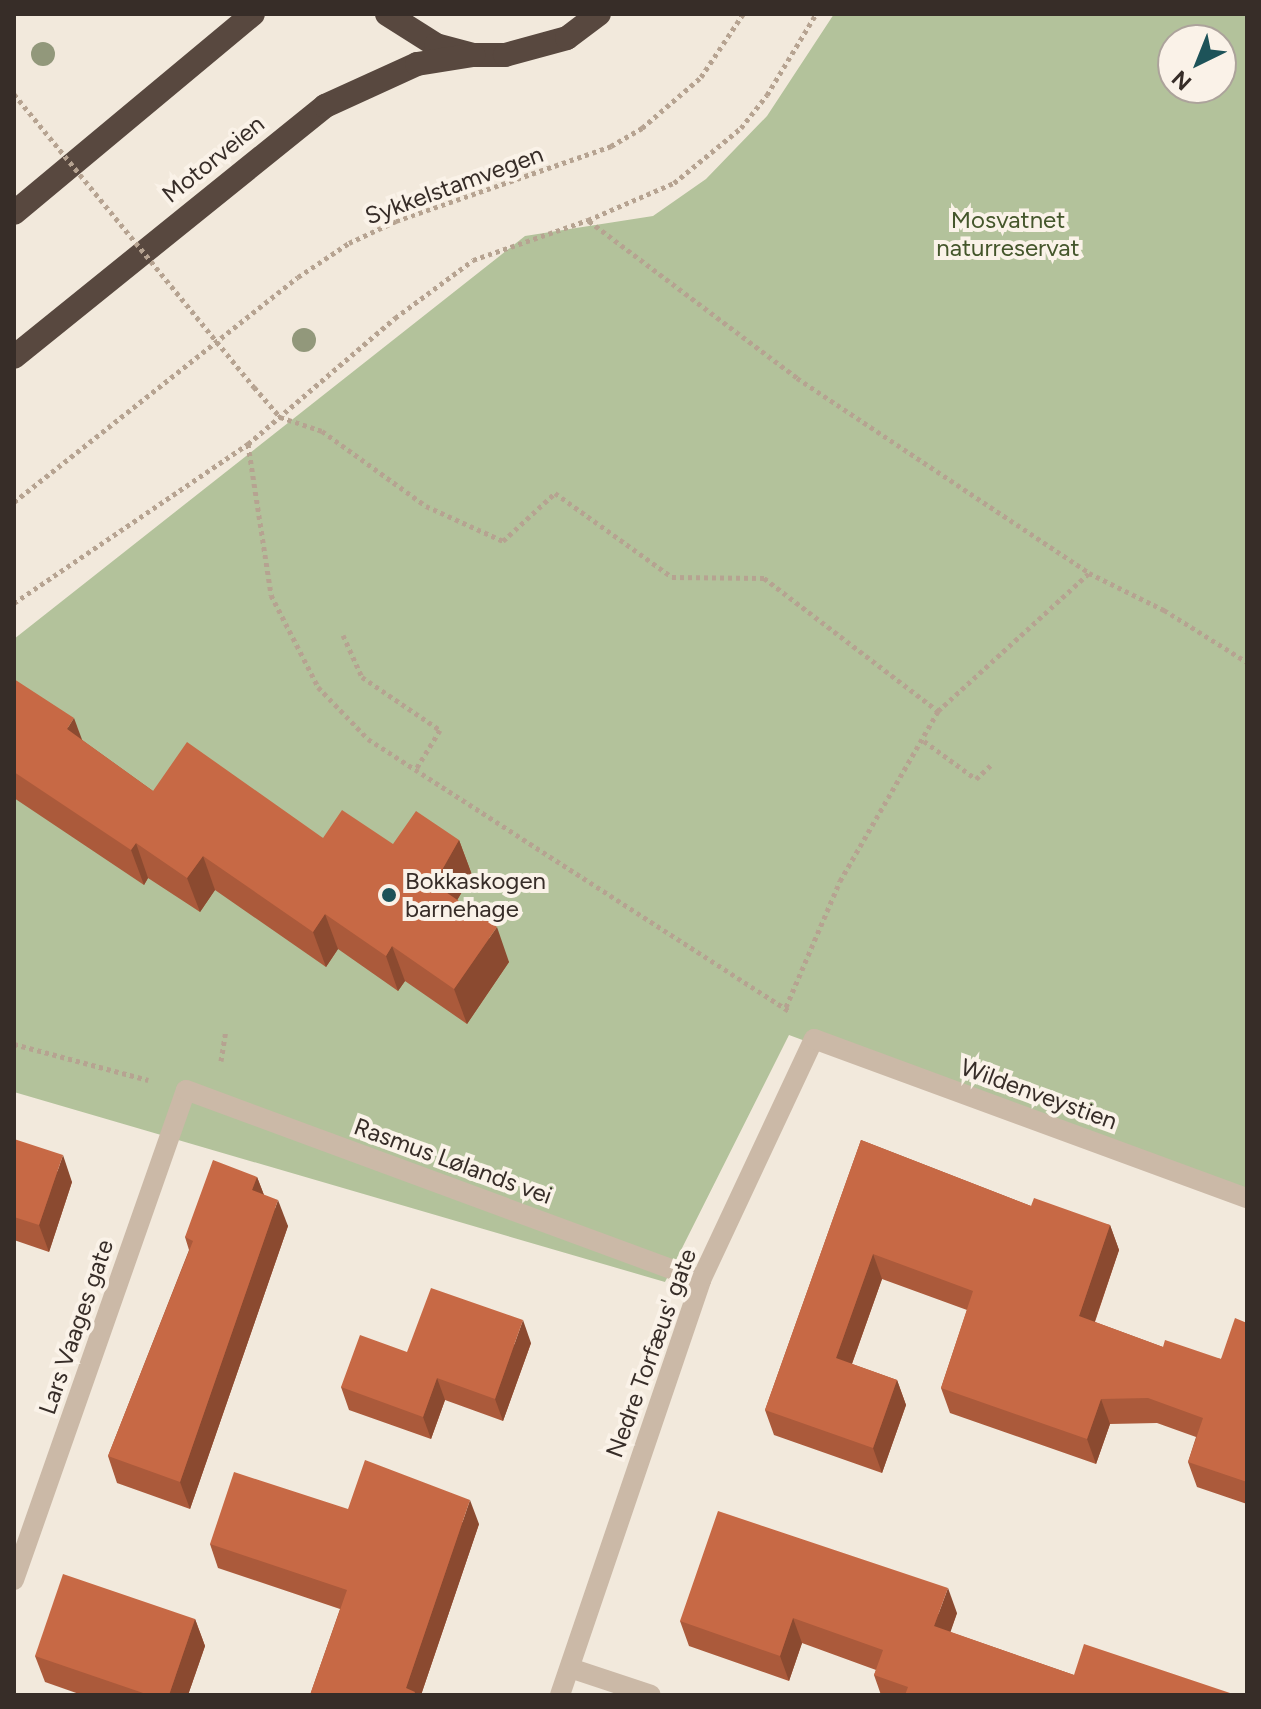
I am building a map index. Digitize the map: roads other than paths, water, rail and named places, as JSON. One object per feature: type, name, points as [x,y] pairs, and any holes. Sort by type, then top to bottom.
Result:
[{"type":"highway","points":[[14,213],[253,14]]},
{"type":"highway","points":[[387,14],[436,45],[473,55]]},
{"type":"highway","name":"Motorveien","points":[[14,357],[325,106],[417,64],[538,49],[567,38],[599,14]]},
{"type":"street","name":"Wildenveystien","points":[[814,1039],[1247,1198]]},
{"type":"street","name":"Nedre Torfæus' gate","points":[[560,1695],[701,1280],[814,1039]]},
{"type":"street","name":"Rasmus Lølands vei","points":[[186,1090],[701,1280]]},
{"type":"street","name":"Lars Vaages gate","points":[[14,1580],[186,1090]]},
{"type":"street","points":[[570,1668],[651,1695]]},
{"type":"place","name":"Bokkaskogen barnehage","points":[[389,895]]},
{"type":"park label","name":"Mosvatnet naturreservat","points":[[1008,234]]}]
